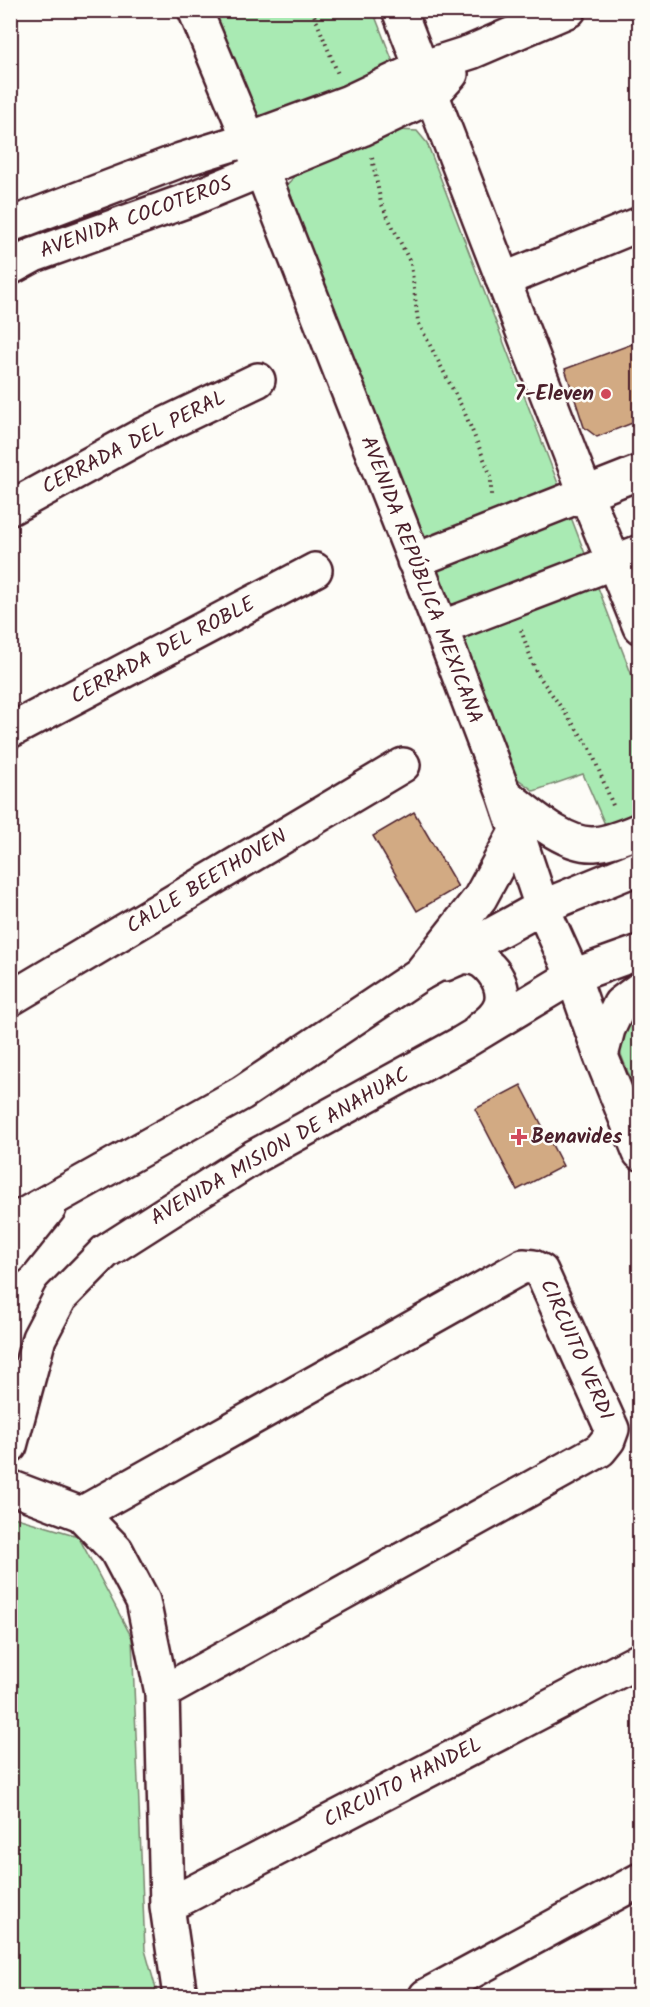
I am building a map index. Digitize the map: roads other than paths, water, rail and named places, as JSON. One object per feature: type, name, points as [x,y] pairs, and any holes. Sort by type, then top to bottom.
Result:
[{"type":"street","name":"AVENIDA REPÚBLICA MEXICANA","points":[[195,10],[262,171],[441,628],[504,794],[542,907],[573,976],[639,1153]]},
{"type":"street","points":[[399,10],[585,492],[627,558],[639,627]]},
{"type":"street","points":[[356,116],[426,82],[471,52],[569,10]]},
{"type":"street","name":"AVENIDA COCOTEROS","points":[[10,225],[181,160],[249,139],[356,116]]},
{"type":"street","name":"AVENIDA COCOTEROS","points":[[10,268],[34,255],[133,222],[262,171],[356,116]]},
{"type":"street","points":[[503,280],[639,224]]},
{"type":"street","name":"CERRADA DEL PERAL","points":[[10,508],[143,435],[258,380]]},
{"type":"street","points":[[414,561],[639,472]]},
{"type":"street","points":[[441,628],[627,558]]},
{"type":"street","name":"CERRADA DEL ROBLE","points":[[10,731],[315,570]]},
{"type":"street","name":"CALLE BEETHOVEN","points":[[10,999],[403,765]]},
{"type":"street","points":[[504,794],[551,829],[575,841],[594,844],[632,833]]},
{"type":"street","points":[[420,974],[480,898],[516,832]]},
{"type":"street","name":"AVENIDA MISION DE ANAHUAC","points":[[10,1257],[57,1197],[242,1093],[420,974],[542,907],[639,867]]},
{"type":"street","name":"AVENIDA MISION DE ANAHUAC","points":[[10,1446],[39,1338],[60,1298],[105,1251],[254,1157],[462,1043],[573,976],[639,952]]},
{"type":"street","name":"AVENIDA MISION DE ANAHUAC","points":[[420,974],[463,957],[480,960],[493,972],[502,990],[501,1005],[493,1020],[462,1043]]},
{"type":"street","points":[[601,1056],[608,1029],[620,1004],[639,989]]},
{"type":"street","points":[[10,1223],[57,1197]]},
{"type":"street","name":"CIRCUITO VERDI","points":[[81,1514],[523,1266],[541,1271],[612,1429],[608,1440],[600,1450],[162,1694]]},
{"type":"street","points":[[10,1487],[81,1514],[116,1550],[143,1601],[162,1694],[167,1906],[180,1996]]},
{"type":"street","name":"CIRCUITO HANDEL","points":[[167,1906],[639,1660]]},
{"type":"street","points":[[426,1996],[639,1880]]},
{"type":"place","name":"7-Eleven","points":[[606,394]]},
{"type":"place","name":"Benavides","points":[[519,1137]]}]
